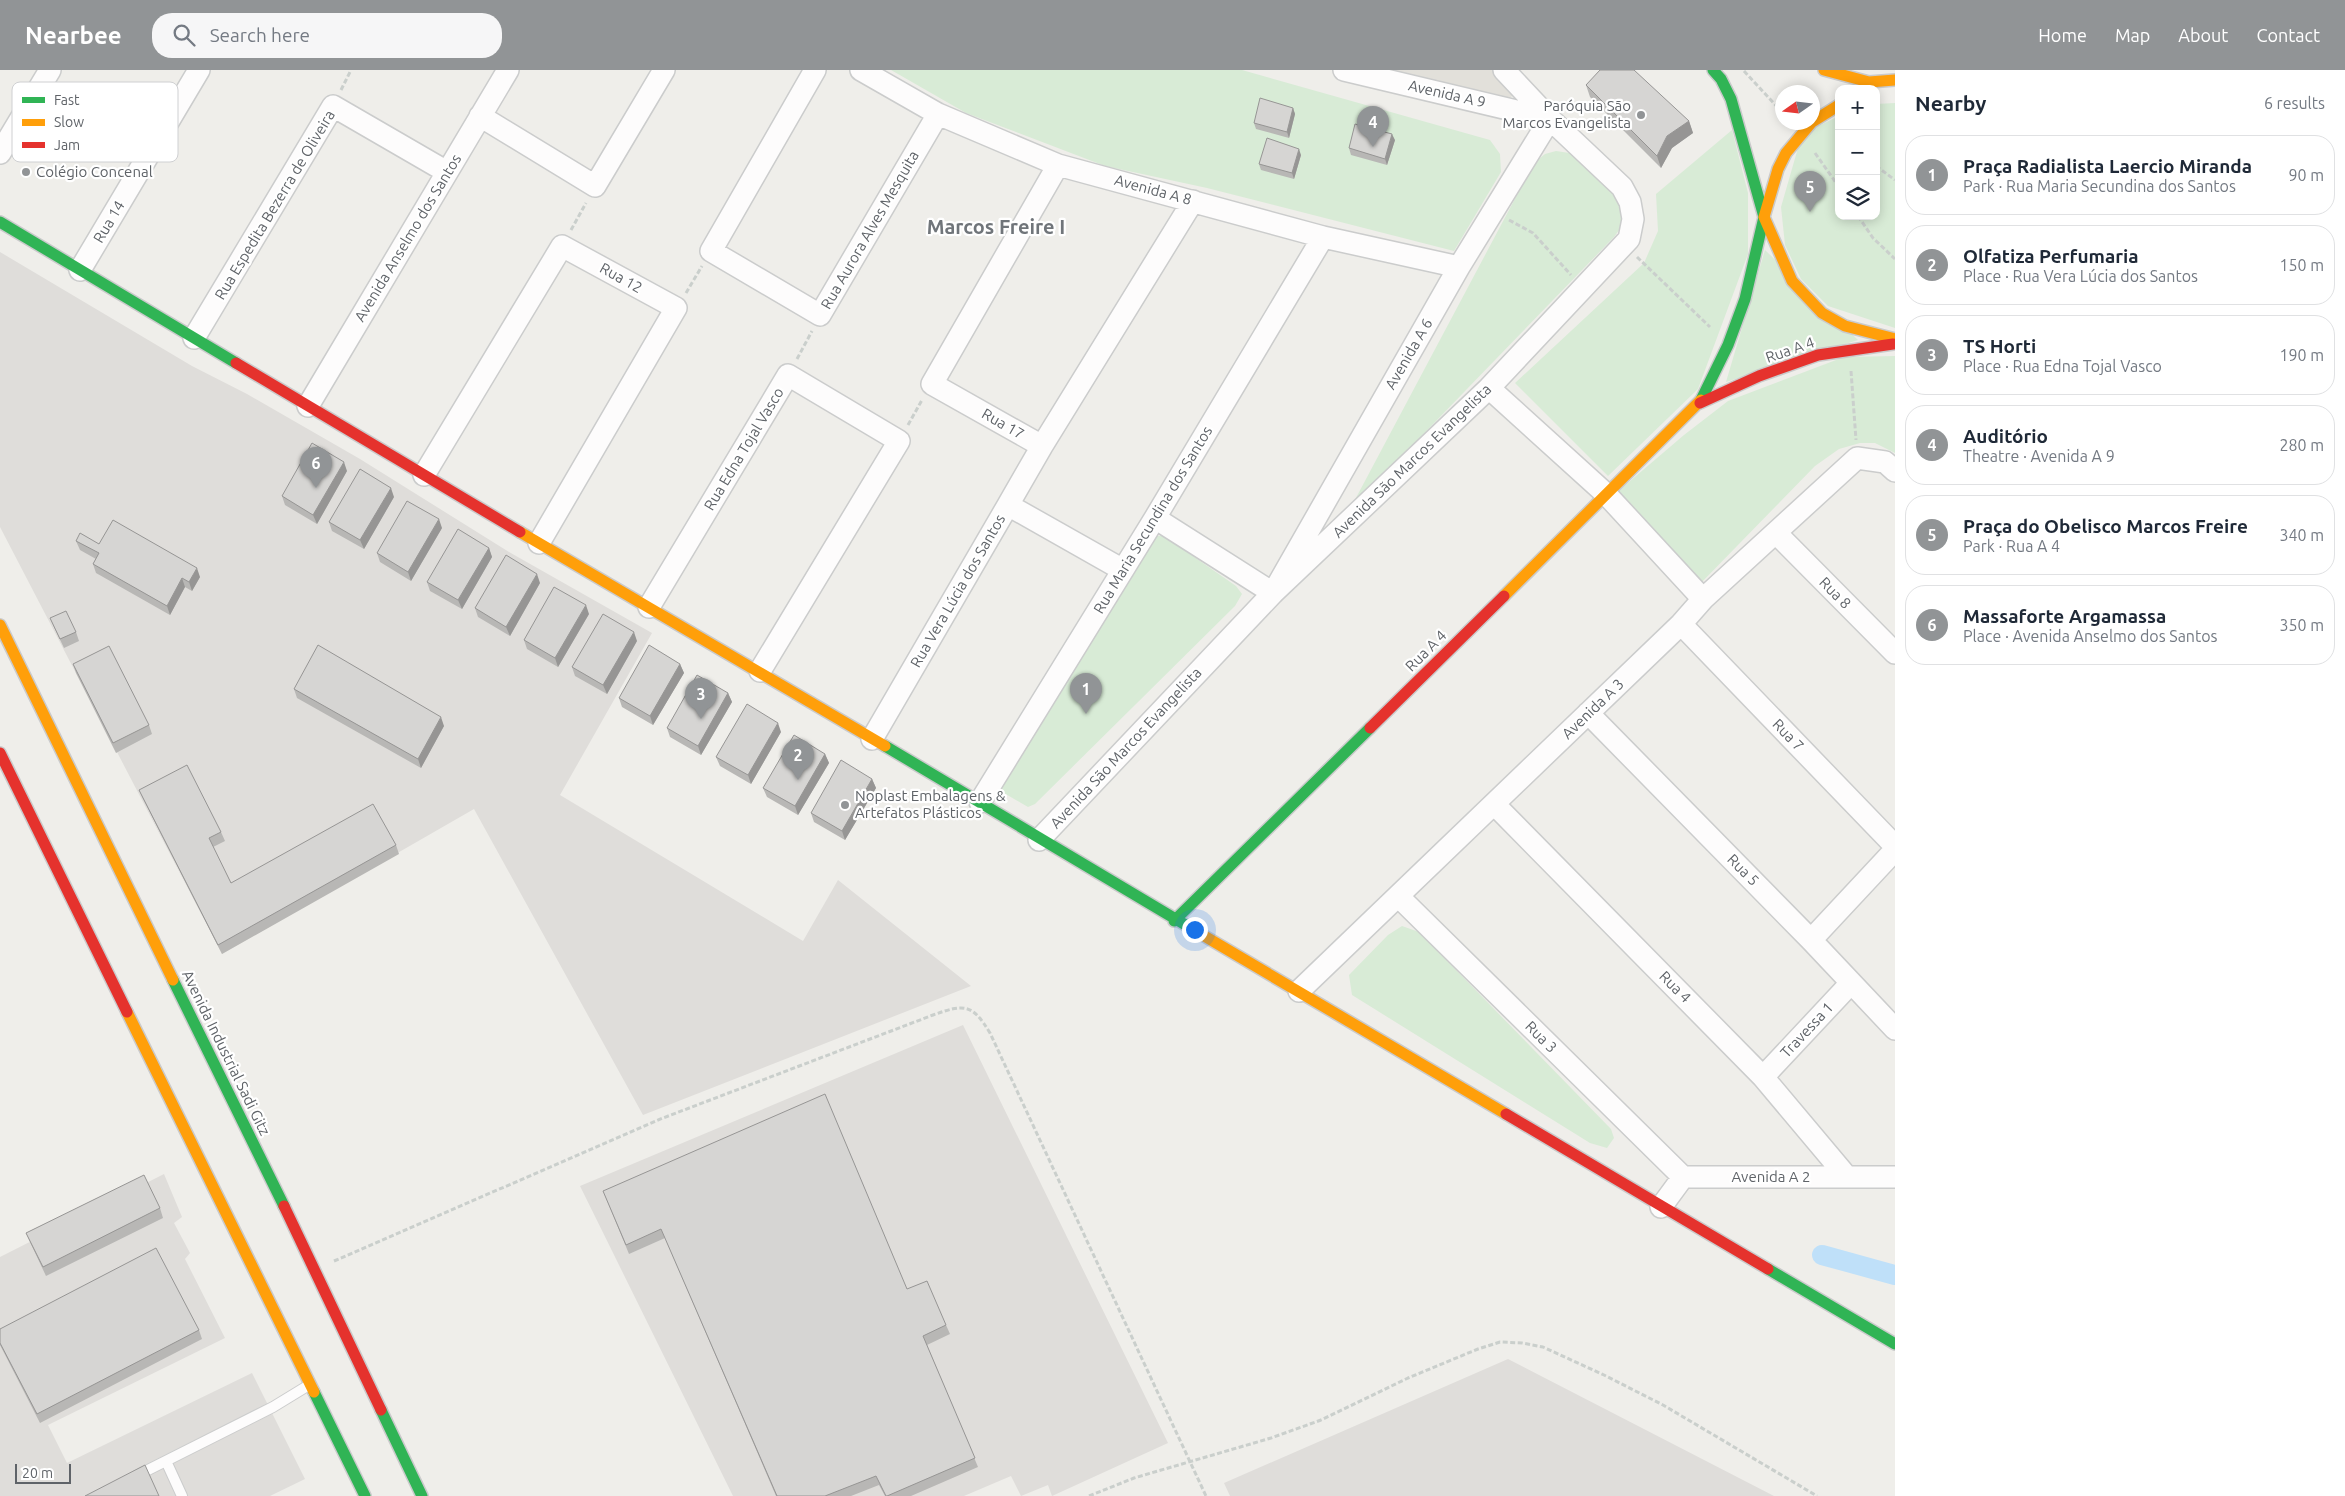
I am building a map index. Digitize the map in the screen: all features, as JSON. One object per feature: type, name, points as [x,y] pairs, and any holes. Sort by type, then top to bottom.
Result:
[{"type":"street","points":[[43,82],[50,70]]},
{"type":"street","name":"Rua 14","points":[[178,105],[199,70]]},
{"type":"street","name":"Avenida Anselmo dos Santos","points":[[308,406],[508,70]]},
{"type":"street","points":[[480,116],[595,186],[664,70]]},
{"type":"street","points":[[711,251],[815,70]]},
{"type":"street","name":"Avenida A 8","points":[[861,70],[938,114],[1058,165],[1323,237],[1459,267]]},
{"type":"street","name":"Avenida A 9","points":[[1344,70],[1550,119]]},
{"type":"street","name":"Avenida São Marcos Evangelista","points":[[1039,840],[1273,593],[1489,388],[1629,239],[1633,219],[1630,202],[1622,187],[1550,119],[1504,70]]},
{"type":"street","points":[[1713,70],[1721,79],[1731,99],[1764,217],[1792,281],[1822,313],[1845,326],[1895,340]]},
{"type":"street","points":[[1824,70],[1838,75],[1892,83]]},
{"type":"street","points":[[1880,87],[1892,83]]},
{"type":"street","name":"Rua Espedita Bezerra de Oliveira","points":[[194,338],[333,106],[447,172]]},
{"type":"street","name":"Rua A 4","points":[[1820,117],[1835,108]]},
{"type":"street","name":"Rua Aurora Alves Mesquita","points":[[711,251],[820,315],[938,114]]},
{"type":"street","name":"Avenida A 6","points":[[1273,593],[1459,267],[1550,119]]},
{"type":"street","name":"Rua A 4","points":[[1700,403],[1728,345],[1745,299],[1764,217],[1778,169],[1786,153],[1805,130]]},
{"type":"street","points":[[0,153],[12,133]]},
{"type":"street","name":"Rua 14","points":[[80,270],[144,162]]},
{"type":"street","points":[[932,384],[1058,165]]},
{"type":"street","name":"Rua 17","points":[[932,384],[1042,446],[1193,201]]},
{"type":"street","points":[[0,222],[539,543],[760,671],[980,802],[1039,840],[1174,921],[1299,991],[1895,1344]]},
{"type":"street","name":"Rua Maria Secundina dos Santos","points":[[980,802],[1155,518],[1323,237]]},
{"type":"street","points":[[424,475],[562,246]]},
{"type":"street","name":"Rua 12","points":[[562,246],[676,308]]},
{"type":"street","points":[[539,543],[676,308]]},
{"type":"street","name":"Rua A 4","points":[[1174,921],[1700,403],[1759,376],[1818,355],[1895,344]]},
{"type":"street","name":"Rua Edna Tojal Vasco","points":[[649,607],[788,375],[899,441]]},
{"type":"street","points":[[1489,388],[1606,494],[1703,599]]},
{"type":"street","points":[[760,671],[899,441]]},
{"type":"street","points":[[1008,505],[1042,446]]},
{"type":"street","points":[[1857,458],[1885,462],[1895,471]]},
{"type":"street","name":"Avenida A 3","points":[[1299,991],[1495,805],[1681,624],[1703,599],[1857,458]]},
{"type":"street","name":"Rua Vera Lúcia dos Santos","points":[[872,738],[1008,505],[1123,570]]},
{"type":"street","points":[[1155,518],[1273,593]]},
{"type":"street","name":"Rua 8","points":[[1776,533],[1895,653]]},
{"type":"street","name":"Rua 7","points":[[1681,624],[1895,846]]},
{"type":"street","name":"Avenida Industrial Sadi Gitz","points":[[0,625],[315,1270],[422,1496]]},
{"type":"street","name":"Rua 5","points":[[1588,713],[1811,940],[1895,1029]]},
{"type":"street","points":[[0,753],[365,1496]]},
{"type":"street","name":"Rua 4","points":[[1495,805],[1763,1077],[1847,1177]]},
{"type":"street","points":[[1811,940],[1895,850]]},
{"type":"street","name":"Rua 3","points":[[1399,897],[1683,1178]]},
{"type":"street","name":"Travessa 1","points":[[1763,1077],[1851,983]]},
{"type":"street","name":"Avenida A 2","points":[[1683,1178],[1895,1177]]},
{"type":"street","points":[[1661,1207],[1683,1178]]},
{"type":"lane","points":[[125,1482],[273,1407],[310,1385]]},
{"type":"lane","points":[[166,1461],[182,1496]]},
{"type":"path","points":[[1743,70],[1775,104]]},
{"type":"path","points":[[1802,134],[1835,181]]},
{"type":"path","points":[[1880,169],[1895,180]]},
{"type":"path","points":[[562,246],[595,186]]},
{"type":"path","points":[[1493,212],[1534,233],[1583,288]]},
{"type":"path","points":[[1861,220],[1873,238],[1895,259]]},
{"type":"path","points":[[1624,245],[1728,345]]},
{"type":"path","points":[[676,308],[711,251]]},
{"type":"path","points":[[788,375],[820,315]]},
{"type":"path","points":[[1850,349],[1857,458]]},
{"type":"path","points":[[899,441],[932,384]]},
{"type":"path","points":[[315,1270],[663,1118],[933,1015],[963,1007],[971,1009],[981,1018],[990,1033],[1188,1461],[1206,1496]]},
{"type":"path","points":[[1089,1496],[1134,1478],[1271,1438],[1320,1420],[1408,1378],[1500,1342],[1522,1342],[1543,1347],[1663,1405],[1817,1496]]},
{"type":"shaded area","points":[[1385,70],[1492,70],[1512,90],[1512,96],[1508,100]]},
{"type":"shaded area","points":[[0,252],[192,366],[247,394],[360,459],[509,552],[652,633],[560,795],[803,941],[838,880],[971,986],[643,1115],[474,809],[222,954],[0,527]]},
{"type":"shaded area","points":[[963,1025],[1168,1443],[1052,1496],[1048,1485],[1021,1496],[1011,1476],[964,1496],[733,1496],[580,1186]]},
{"type":"shaded area","points":[[164,1174],[182,1217],[174,1223],[190,1253],[185,1259],[225,1338],[48,1425],[67,1463],[252,1373],[305,1479],[270,1496],[0,1496],[0,1257]]},
{"type":"shaded area","points":[[1508,1359],[1774,1496],[1230,1496],[1224,1483]]},
{"type":"green space","points":[[891,70],[1242,70],[1490,140],[1500,154],[1501,172],[1454,251],[1207,188],[1105,166],[966,113]]},
{"type":"green space","points":[[1895,103],[1895,328],[1828,306],[1801,279],[1785,245],[1781,207],[1802,134],[1810,130],[1820,130],[1820,125],[1835,118],[1835,220],[1880,220],[1880,104]]},
{"type":"green space","points":[[1732,130],[1748,193],[1748,254],[1698,389],[1608,476],[1515,383],[1644,263],[1658,231],[1656,194]]},
{"type":"green space","points":[[1556,151],[1576,154],[1595,172],[1623,206],[1625,222],[1614,237],[1349,511],[1534,163],[1545,154]]},
{"type":"green space","points":[[1765,250],[1858,340],[1726,382]]},
{"type":"green space","points":[[1895,356],[1895,453],[1875,443],[1860,443],[1839,449],[1815,466],[1699,585],[1616,493],[1684,435],[1728,401],[1844,357]]},
{"type":"green space","points":[[1155,536],[1164,536],[1236,586],[1242,594],[1235,606],[1035,804],[1028,807],[997,789]]},
{"type":"green space","points":[[1402,926],[1419,932],[1611,1129],[1614,1138],[1607,1148],[1590,1143],[1352,995],[1349,975],[1388,935]]},
{"type":"building","name":"Paróquia São Marcos Evangelista","points":[[1600,70],[1634,70],[1689,121],[1667,136],[1657,156],[1586,85]]},
{"type":"building","points":[[1260,98],[1293,108],[1287,132],[1254,123]]},
{"type":"building","points":[[1355,124],[1392,134],[1385,159],[1349,148]]},
{"type":"building","points":[[1267,138],[1299,149],[1292,173],[1259,164]]},
{"type":"building","points":[[312,443],[344,462],[313,515],[282,496]]},
{"type":"building","points":[[360,469],[391,488],[360,540],[329,522]]},
{"type":"building","points":[[407,501],[439,519],[408,572],[377,553]]},
{"type":"building","points":[[113,520],[197,568],[189,582],[182,578],[167,606],[93,564],[99,553],[76,541],[80,533],[99,544]]},
{"type":"building","points":[[458,529],[489,548],[458,600],[427,582]]},
{"type":"building","points":[[506,555],[537,574],[506,627],[475,608]]},
{"type":"building","points":[[554,587],[586,605],[555,658],[524,640]]},
{"type":"building","points":[[66,611],[76,632],[60,639],[50,618]]},
{"type":"building","points":[[603,614],[634,632],[603,685],[572,667]]},
{"type":"building","points":[[318,645],[441,717],[418,759],[294,689]]},
{"type":"building","points":[[649,645],[680,664],[650,716],[619,698]]},
{"type":"building","points":[[109,646],[149,725],[113,743],[73,664]]},
{"type":"building","points":[[697,675],[728,693],[698,746],[667,728]]},
{"type":"building","points":[[747,704],[778,723],[748,775],[716,757]]},
{"type":"building","points":[[794,735],[825,754],[795,806],[763,788]]},
{"type":"building","name":"Noplast Embalagens & Artefatos Plásticos","points":[[841,760],[872,779],[842,831],[811,813]]},
{"type":"building","points":[[187,765],[221,832],[209,838],[231,883],[373,804],[396,845],[218,945],[139,790]]},
{"type":"building","points":[[825,1094],[907,1289],[927,1281],[946,1325],[923,1336],[975,1458],[887,1496],[876,1476],[825,1496],[777,1496],[661,1229],[626,1245],[603,1191]]},
{"type":"building","points":[[144,1175],[160,1208],[43,1267],[26,1233]]},
{"type":"building","points":[[156,1248],[199,1330],[37,1414],[0,1343],[0,1329]]},
{"type":"building","points":[[145,1465],[159,1496],[85,1496]]},
{"type":"waterway","points":[[1822,1255],[1895,1275]]},
{"type":"traffic: fast","points":[[1701,400],[1728,345],[1745,299],[1764,217],[1731,99],[1721,79],[1713,70]]},
{"type":"traffic: fast","points":[[0,222],[236,363]]},
{"type":"traffic: fast","points":[[1174,921],[1370,728]]},
{"type":"traffic: fast","points":[[885,746],[1189,927]]},
{"type":"traffic: fast","points":[[173,980],[284,1206]]},
{"type":"traffic: fast","points":[[1768,1269],[1895,1344]]},
{"type":"traffic: fast","points":[[314,1392],[365,1496]]},
{"type":"traffic: fast","points":[[381,1410],[422,1496]]},
{"type":"traffic: slow","points":[[1824,70],[1869,82],[1895,80]]},
{"type":"traffic: slow","points":[[1820,117],[1835,108]]},
{"type":"traffic: slow","points":[[1805,130],[1786,153],[1778,169],[1764,217],[1792,281],[1822,313],[1845,326],[1895,339]]},
{"type":"traffic: slow","points":[[1504,596],[1701,400]]},
{"type":"traffic: slow","points":[[520,532],[885,746]]},
{"type":"traffic: slow","points":[[0,625],[173,980]]},
{"type":"traffic: slow","points":[[1189,927],[1506,1114]]},
{"type":"traffic: slow","points":[[127,1012],[314,1392]]},
{"type":"traffic: jam","points":[[1700,403],[1759,376],[1818,355],[1893,344]]},
{"type":"traffic: jam","points":[[236,363],[520,532]]},
{"type":"traffic: jam","points":[[1370,728],[1504,596]]},
{"type":"traffic: jam","points":[[0,753],[127,1012]]},
{"type":"traffic: jam","points":[[1506,1114],[1768,1269]]},
{"type":"traffic: jam","points":[[284,1206],[381,1410]]},
{"type":"place","name":"Paróquia São Marcos Evangelista","points":[[1641,115]]},
{"type":"place","name":"Auditório","points":[[1373,147]]},
{"type":"place","name":"Colégio Concenal","points":[[26,172]]},
{"type":"place","name":"Praça do Obelisco Marcos Freire","points":[[1810,212]]},
{"type":"place","name":"Massaforte Argamassa","points":[[316,488]]},
{"type":"place","name":"Praça Radialista Laercio Miranda","points":[[1086,714]]},
{"type":"place","name":"TS Horti","points":[[701,719]]},
{"type":"place","name":"Olfatiza Perfumaria","points":[[798,780]]},
{"type":"place","name":"Noplast Embalagens & Artefatos Plásticos","points":[[845,805]]},
{"type":"district","name":"Marcos Freire I","points":[[996,227]]}]
